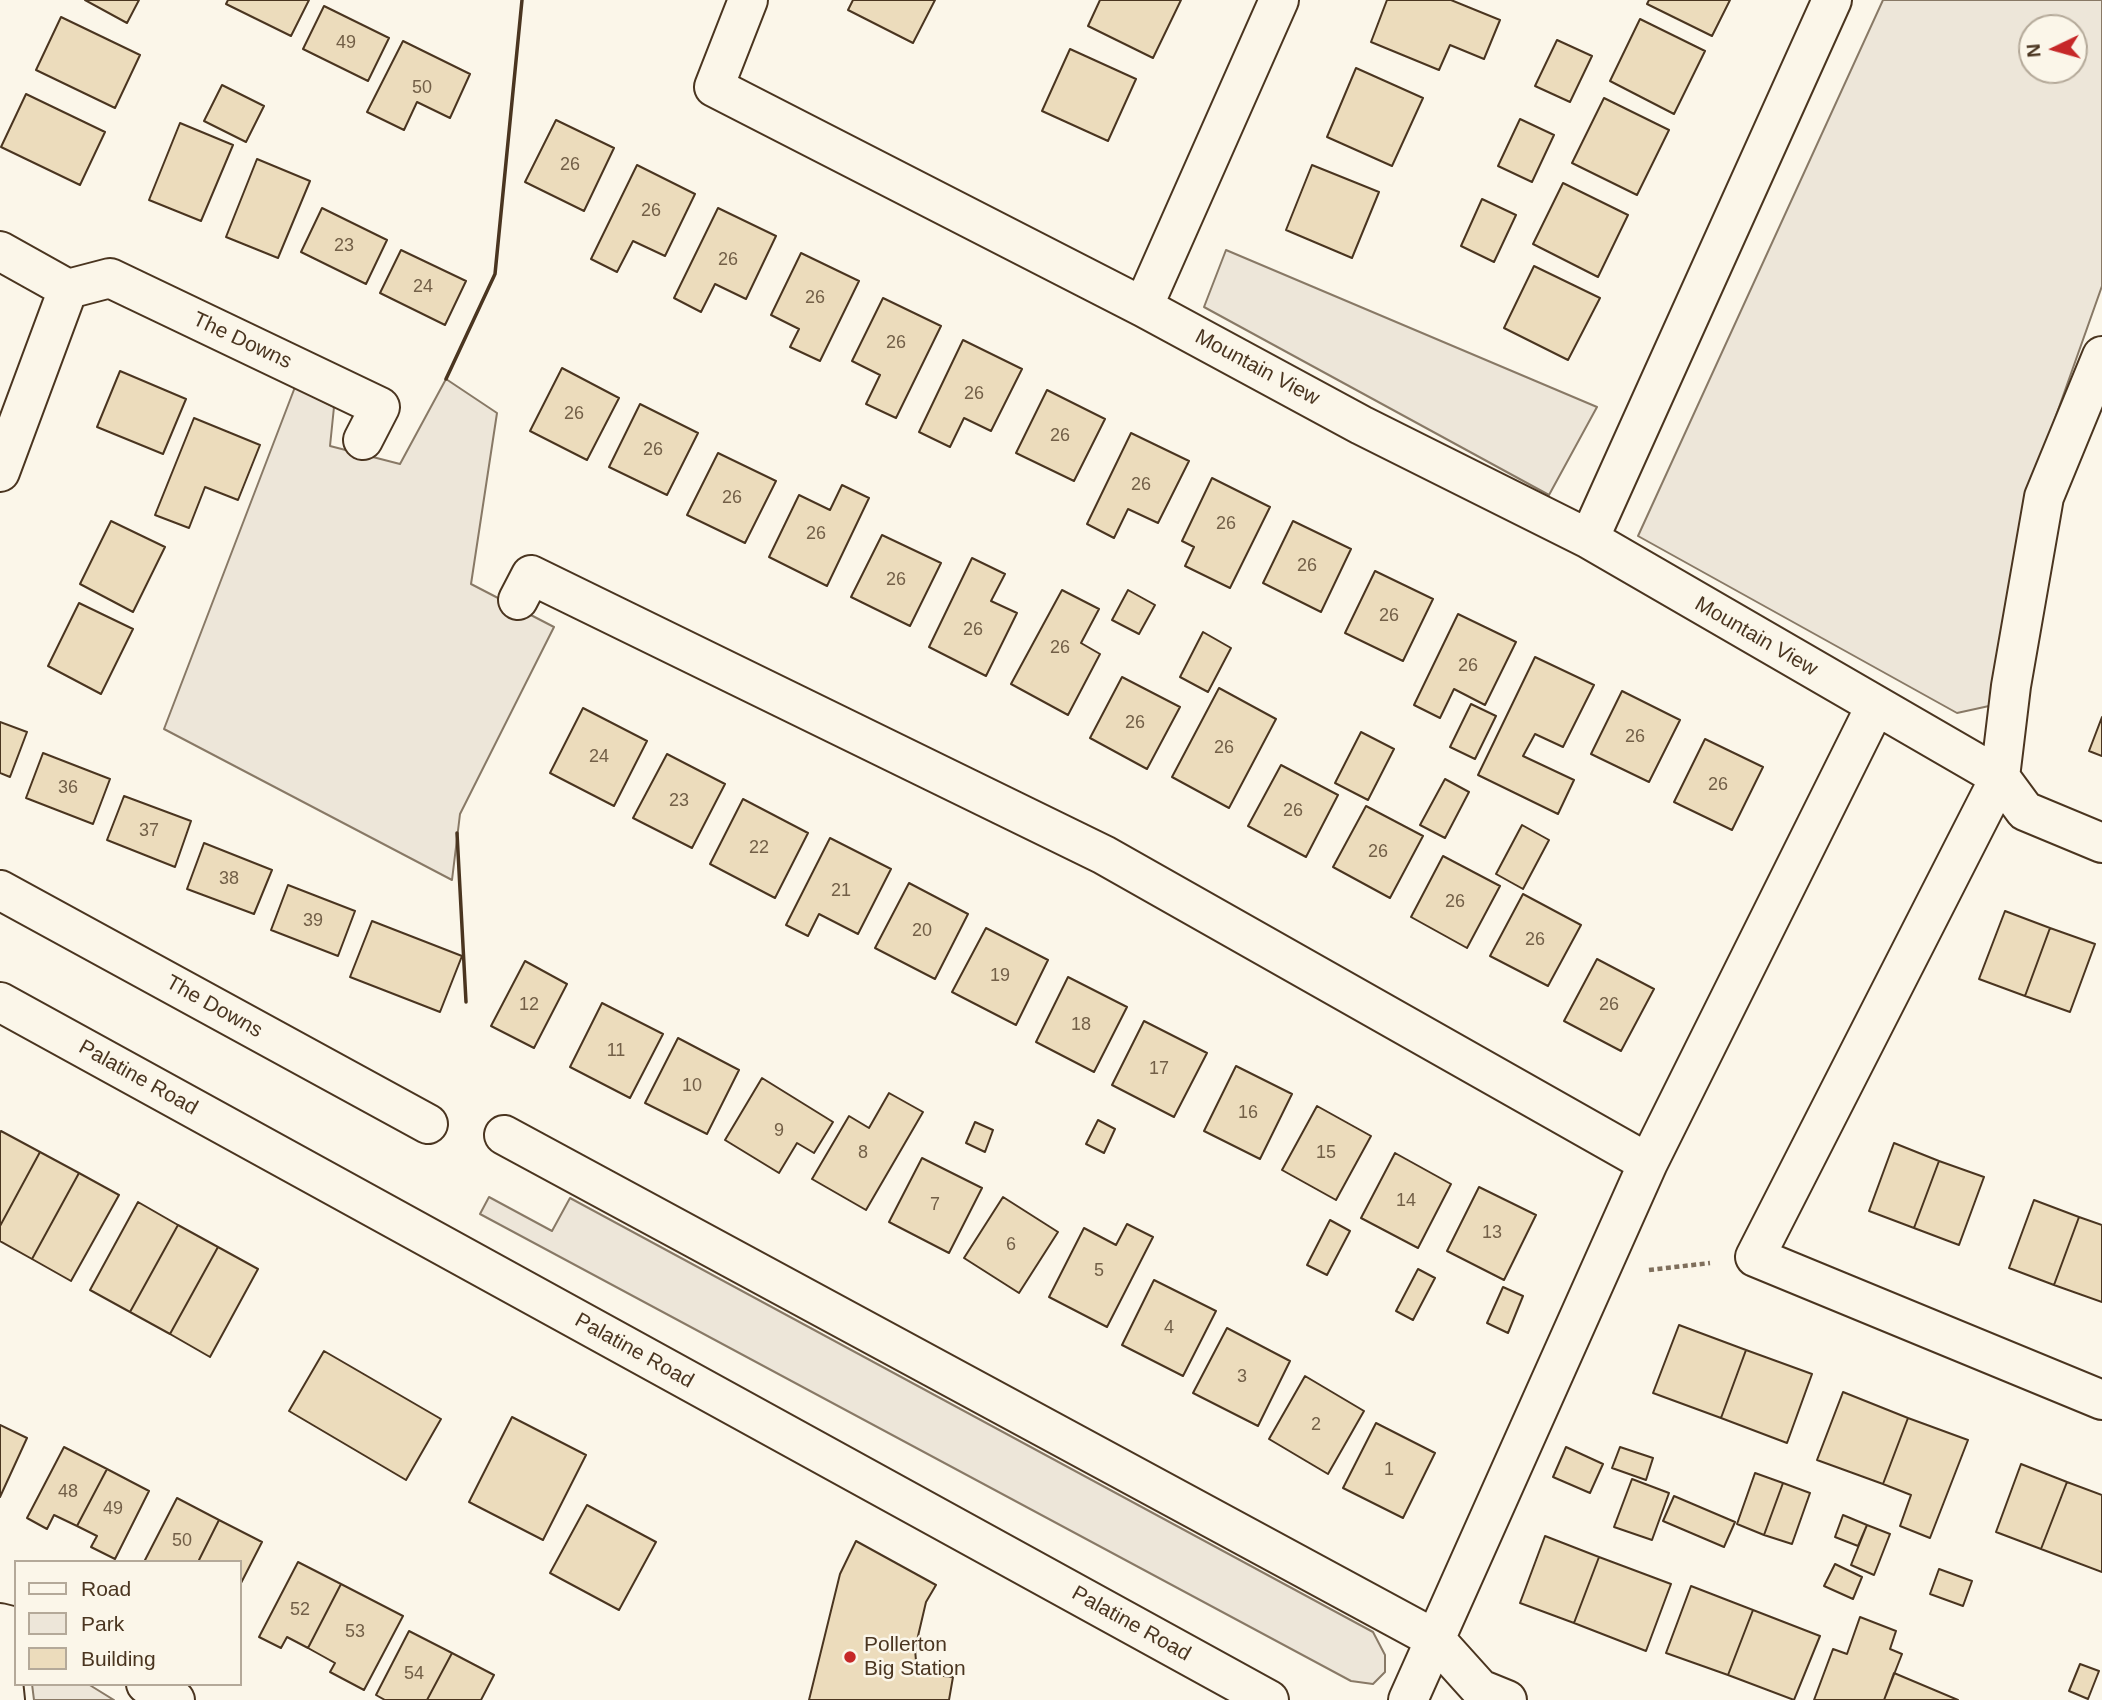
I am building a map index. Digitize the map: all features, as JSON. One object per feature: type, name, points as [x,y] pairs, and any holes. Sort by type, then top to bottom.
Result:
[{"type":"street","name":"Mountain View","points":[[748,0],[714,87],[1143,307],[1361,425],[1589,539],[2000,777]]},
{"type":"street","points":[[1143,307],[1279,0]]},
{"type":"street","points":[[1589,539],[1832,0]]},
{"type":"street","points":[[0,251],[68,289],[0,472]]},
{"type":"street","name":"The Downs","points":[[68,289],[110,278],[380,407],[363,440]]},
{"type":"street","points":[[2102,356],[2044,496],[2011,686],[2000,777],[1755,1257],[2102,1400]]},
{"type":"street","points":[[518,600],[531,575],[1104,855],[1648,1163]]},
{"type":"street","points":[[1408,1700],[1648,1163],[1875,707]]},
{"type":"street","points":[[2000,777],[2025,811],[2102,843]]},
{"type":"street","name":"The Downs","points":[[0,890],[428,1124]]},
{"type":"street","name":"Palatine Road","points":[[0,1002],[1269,1700]]},
{"type":"street","points":[[504,1135],[1435,1639],[1480,1689],[1507,1700]]},
{"type":"street","points":[[0,1653],[5,1700]]},
{"type":"street","points":[[150,1686],[174,1700]]},
{"type":"path","points":[[1596,1276],[1755,1257]]},
{"type":"green space","points":[[1883,0],[2102,0],[2102,286],[2029,492],[1999,689],[1989,706],[1957,713],[1638,536]]},
{"type":"green space","points":[[1226,250],[1597,407],[1549,495],[1204,307]]},
{"type":"green space","points":[[446,379],[497,413],[471,584],[554,627],[460,814],[452,880],[164,729],[295,387],[334,407],[330,446],[400,464]]},
{"type":"green space","points":[[489,1197],[552,1231],[570,1198],[1373,1632],[1385,1655],[1385,1672],[1373,1684],[1351,1681],[480,1214]]},
{"type":"green space","points":[[32,1686],[91,1686],[114,1700],[34,1700]]},
{"type":"building","points":[[85,0],[139,0],[127,23]]},
{"type":"building","points":[[228,0],[309,0],[291,36],[226,4]]},
{"type":"building","points":[[853,0],[935,0],[913,43],[848,10]]},
{"type":"building","points":[[1100,0],[1181,0],[1153,58],[1088,26]]},
{"type":"building","points":[[1387,0],[1451,0],[1500,20],[1484,59],[1450,45],[1439,70],[1371,42]]},
{"type":"building","points":[[1649,0],[1730,0],[1712,36],[1647,4]]},
{"type":"building","points":[[324,6],[389,38],[368,81],[303,49]]},
{"type":"building","points":[[61,17],[140,55],[115,108],[36,70]]},
{"type":"building","points":[[1640,19],[1705,51],[1674,114],[1610,81]]},
{"type":"building","points":[[1557,40],[1592,56],[1570,102],[1535,86]]},
{"type":"building","points":[[403,41],[470,74],[450,118],[417,102],[404,130],[367,112]]},
{"type":"building","points":[[1070,49],[1136,79],[1108,141],[1042,111]]},
{"type":"building","points":[[1356,68],[1423,98],[1392,166],[1327,137]]},
{"type":"building","points":[[222,85],[264,106],[246,142],[204,121]]},
{"type":"building","points":[[26,94],[105,132],[80,185],[1,147]]},
{"type":"building","points":[[1604,98],[1669,130],[1637,195],[1572,163]]},
{"type":"building","points":[[1520,119],[1554,135],[1532,182],[1498,166]]},
{"type":"building","points":[[556,120],[614,148],[584,211],[525,182]]},
{"type":"building","points":[[180,123],[233,145],[201,221],[149,200]]},
{"type":"building","points":[[257,159],[310,181],[278,258],[226,237]]},
{"type":"building","points":[[637,165],[695,194],[665,256],[633,241],[617,272],[591,259]]},
{"type":"building","points":[[1312,165],[1379,192],[1352,258],[1286,230]]},
{"type":"building","points":[[1563,183],[1628,215],[1598,277],[1533,244]]},
{"type":"building","points":[[1482,199],[1516,215],[1494,262],[1461,246]]},
{"type":"building","points":[[322,208],[387,240],[366,284],[301,252]]},
{"type":"building","points":[[718,208],[776,236],[746,299],[715,284],[701,312],[674,298]]},
{"type":"building","points":[[401,250],[466,281],[445,325],[380,293]]},
{"type":"building","points":[[801,253],[859,281],[820,361],[790,347],[799,329],[771,315]]},
{"type":"building","points":[[1534,266],[1600,298],[1568,360],[1504,328]]},
{"type":"building","points":[[883,298],[941,326],[896,418],[866,404],[880,375],[852,361]]},
{"type":"building","points":[[963,340],[1022,369],[991,431],[964,418],[950,447],[919,432]]},
{"type":"building","points":[[562,368],[619,398],[587,460],[530,431]]},
{"type":"building","points":[[120,371],[186,399],[163,454],[97,427]]},
{"type":"building","points":[[1047,390],[1105,419],[1074,481],[1016,453]]},
{"type":"building","points":[[640,404],[698,433],[667,495],[609,467]]},
{"type":"building","points":[[194,418],[260,445],[238,500],[205,487],[189,528],[155,515]]},
{"type":"building","points":[[1131,433],[1189,461],[1158,523],[1128,509],[1114,538],[1087,524]]},
{"type":"building","points":[[718,453],[776,481],[745,543],[687,515]]},
{"type":"building","points":[[1212,478],[1270,507],[1230,588],[1185,566],[1194,547],[1182,541]]},
{"type":"building","points":[[842,485],[869,498],[827,586],[769,557],[799,495],[830,510]]},
{"type":"building","points":[[111,521],[165,547],[133,612],[80,584]]},
{"type":"building","points":[[1293,521],[1351,549],[1321,612],[1263,583]]},
{"type":"building","points":[[882,535],[941,563],[910,626],[851,597]]},
{"type":"building","points":[[972,558],[1005,574],[991,601],[1017,613],[986,676],[929,647]]},
{"type":"building","points":[[1375,571],[1433,599],[1403,661],[1345,633]]},
{"type":"building","points":[[1062,590],[1099,609],[1081,643],[1100,654],[1068,715],[1011,684]]},
{"type":"building","points":[[1128,590],[1155,605],[1139,634],[1112,620]]},
{"type":"building","points":[[79,603],[133,629],[101,694],[48,666]]},
{"type":"building","points":[[1458,614],[1516,642],[1485,705],[1454,689],[1440,718],[1414,705]]},
{"type":"building","points":[[1203,632],[1231,648],[1208,692],[1180,677]]},
{"type":"building","points":[[1535,657],[1594,685],[1563,747],[1535,734],[1523,756],[1574,780],[1558,814],[1478,775]]},
{"type":"building","points":[[1122,677],[1180,707],[1147,769],[1090,738]]},
{"type":"building","points":[[1219,688],[1276,719],[1229,808],[1172,777]]},
{"type":"building","points":[[1622,691],[1680,720],[1649,782],[1591,754]]},
{"type":"building","points":[[1471,704],[1496,716],[1475,759],[1450,747]]},
{"type":"building","points":[[583,708],[647,741],[614,806],[550,773]]},
{"type":"building","points":[[2102,717],[2102,756],[2089,751]]},
{"type":"building","points":[[0,722],[27,732],[10,777],[0,773]]},
{"type":"building","points":[[1361,732],[1394,749],[1368,800],[1335,783]]},
{"type":"building","points":[[1705,739],[1763,767],[1732,830],[1674,802]]},
{"type":"building","points":[[43,753],[110,779],[93,824],[26,798]]},
{"type":"building","points":[[667,754],[725,784],[692,848],[633,818]]},
{"type":"building","points":[[1281,765],[1338,795],[1306,857],[1248,826]]},
{"type":"building","points":[[1445,779],[1469,792],[1445,838],[1420,825]]},
{"type":"building","points":[[124,796],[191,821],[175,867],[107,840]]},
{"type":"building","points":[[743,799],[808,833],[775,898],[710,864]]},
{"type":"building","points":[[1366,806],[1423,836],[1390,898],[1333,867]]},
{"type":"building","points":[[1522,825],[1549,840],[1523,889],[1496,874]]},
{"type":"building","points":[[830,838],[891,869],[858,934],[819,914],[808,936],[786,925]]},
{"type":"building","points":[[204,843],[272,870],[254,914],[187,889]]},
{"type":"building","points":[[1443,856],[1500,886],[1467,948],[1411,917]]},
{"type":"building","points":[[909,883],[968,914],[935,979],[875,948]]},
{"type":"building","points":[[288,885],[355,911],[338,956],[271,930]]},
{"type":"building","points":[[1523,894],[1581,925],[1548,986],[1490,956]]},
{"type":"building","points":[[2005,911],[2050,928],[2025,996],[1979,979]]},
{"type":"building","points":[[372,921],[462,956],[440,1012],[350,977]]},
{"type":"building","points":[[986,928],[1048,960],[1016,1025],[952,992]]},
{"type":"building","points":[[2050,928],[2095,944],[2070,1012],[2025,996]]},
{"type":"building","points":[[1597,959],[1654,989],[1621,1051],[1564,1021]]},
{"type":"building","points":[[525,961],[567,984],[534,1048],[491,1026]]},
{"type":"building","points":[[1068,977],[1127,1007],[1094,1072],[1036,1042]]},
{"type":"building","points":[[602,1003],[663,1034],[630,1098],[570,1067]]},
{"type":"building","points":[[1144,1021],[1207,1053],[1174,1117],[1112,1085]]},
{"type":"building","points":[[678,1038],[739,1070],[707,1134],[645,1103]]},
{"type":"building","points":[[1236,1066],[1292,1094],[1260,1159],[1204,1131]]},
{"type":"building","points":[[762,1078],[833,1122],[814,1153],[797,1143],[779,1173],[725,1140]]},
{"type":"building","points":[[889,1093],[923,1112],[866,1210],[812,1179],[849,1116],[869,1128]]},
{"type":"building","points":[[1317,1106],[1371,1136],[1336,1200],[1282,1170]]},
{"type":"building","points":[[1098,1120],[1115,1129],[1104,1153],[1086,1144]]},
{"type":"building","points":[[975,1122],[993,1130],[985,1152],[966,1143]]},
{"type":"building","points":[[0,1132],[40,1152],[0,1226]]},
{"type":"building","points":[[1894,1143],[1939,1161],[1914,1228],[1869,1211]]},
{"type":"building","points":[[40,1152],[79,1173],[32,1259],[0,1241],[0,1226]]},
{"type":"building","points":[[1395,1153],[1451,1184],[1418,1248],[1361,1218]]},
{"type":"building","points":[[922,1158],[982,1188],[949,1253],[889,1222]]},
{"type":"building","points":[[1939,1161],[1984,1177],[1959,1245],[1914,1228]]},
{"type":"building","points":[[79,1173],[119,1195],[71,1281],[32,1259]]},
{"type":"building","points":[[1479,1187],[1536,1215],[1504,1280],[1447,1251]]},
{"type":"building","points":[[1003,1197],[1058,1232],[1019,1293],[964,1258]]},
{"type":"building","points":[[2034,1200],[2079,1217],[2054,1285],[2009,1268]]},
{"type":"building","points":[[138,1202],[178,1225],[130,1312],[90,1290]]},
{"type":"building","points":[[2079,1217],[2102,1225],[2102,1302],[2054,1285]]},
{"type":"building","points":[[1330,1220],[1350,1231],[1327,1275],[1307,1265]]},
{"type":"building","points":[[1127,1224],[1153,1237],[1107,1327],[1049,1297],[1084,1228],[1116,1245]]},
{"type":"building","points":[[178,1225],[218,1247],[170,1334],[130,1312]]},
{"type":"building","points":[[218,1247],[258,1269],[210,1357],[170,1334]]},
{"type":"building","points":[[1418,1269],[1435,1278],[1413,1320],[1396,1311]]},
{"type":"building","points":[[1154,1280],[1216,1311],[1183,1376],[1122,1345]]},
{"type":"building","points":[[1503,1287],[1523,1296],[1508,1333],[1487,1323]]},
{"type":"building","points":[[1679,1325],[1746,1350],[1721,1418],[1653,1393]]},
{"type":"building","points":[[1227,1328],[1290,1361],[1258,1426],[1193,1393]]},
{"type":"building","points":[[1746,1350],[1812,1374],[1787,1443],[1721,1418]]},
{"type":"building","points":[[324,1351],[441,1419],[406,1480],[289,1411]]},
{"type":"building","points":[[1305,1376],[1364,1411],[1328,1474],[1269,1439]]},
{"type":"building","points":[[1843,1392],[1908,1418],[1883,1484],[1817,1460]]},
{"type":"building","points":[[512,1417],[586,1455],[543,1540],[469,1502]]},
{"type":"building","points":[[1908,1418],[1968,1440],[1930,1538],[1900,1526],[1911,1495],[1883,1484]]},
{"type":"building","points":[[1376,1423],[1435,1453],[1403,1518],[1343,1488]]},
{"type":"building","points":[[0,1425],[27,1438],[0,1497]]},
{"type":"building","points":[[64,1447],[107,1469],[77,1526],[54,1515],[47,1529],[27,1518]]},
{"type":"building","points":[[1566,1447],[1603,1464],[1590,1493],[1553,1477]]},
{"type":"building","points":[[1620,1447],[1653,1458],[1646,1480],[1612,1468]]},
{"type":"building","points":[[2021,1464],[2067,1482],[2041,1549],[1996,1532]]},
{"type":"building","points":[[107,1469],[149,1491],[115,1559],[91,1547],[97,1536],[77,1526]]},
{"type":"building","points":[[1755,1473],[1783,1483],[1764,1535],[1737,1524]]},
{"type":"building","points":[[1632,1479],[1669,1493],[1652,1540],[1614,1527]]},
{"type":"building","points":[[2067,1482],[2102,1495],[2102,1572],[2041,1549]]},
{"type":"building","points":[[1783,1483],[1810,1493],[1792,1544],[1764,1535]]},
{"type":"building","points":[[1674,1496],[1735,1522],[1724,1547],[1663,1521]]},
{"type":"building","points":[[177,1498],[219,1520],[199,1560],[145,1560]]},
{"type":"building","points":[[587,1505],[656,1542],[619,1610],[550,1573]]},
{"type":"building","points":[[1843,1515],[1867,1525],[1858,1546],[1835,1537]]},
{"type":"building","points":[[219,1520],[262,1542],[242,1581],[242,1560],[199,1560]]},
{"type":"building","points":[[1867,1525],[1890,1534],[1874,1575],[1851,1565]]},
{"type":"building","points":[[1545,1536],[1599,1557],[1574,1623],[1520,1603]]},
{"type":"building","points":[[856,1541],[936,1585],[926,1602],[915,1649],[917,1673],[953,1677],[949,1700],[809,1700],[840,1574]]},
{"type":"building","points":[[1599,1557],[1671,1584],[1646,1651],[1574,1623]]},
{"type":"building","points":[[298,1562],[341,1584],[308,1648],[287,1637],[281,1648],[259,1637]]},
{"type":"building","points":[[1835,1564],[1862,1577],[1853,1599],[1824,1586]]},
{"type":"building","points":[[1939,1569],[1972,1581],[1963,1606],[1930,1594]]},
{"type":"building","points":[[341,1584],[403,1616],[364,1690],[330,1672],[335,1663],[308,1648]]},
{"type":"building","points":[[1691,1586],[1753,1610],[1728,1675],[1666,1653]]},
{"type":"building","points":[[1753,1610],[1820,1636],[1794,1700],[1728,1675]]},
{"type":"building","points":[[1860,1617],[1896,1631],[1890,1649],[1902,1654],[1884,1700],[1814,1700],[1833,1649],[1847,1654]]},
{"type":"building","points":[[409,1631],[452,1653],[427,1700],[385,1700],[376,1695]]},
{"type":"building","points":[[452,1653],[494,1675],[481,1700],[427,1700]]},
{"type":"building","points":[[2080,1664],[2099,1671],[2088,1699],[2069,1691]]},
{"type":"building","points":[[1894,1673],[1958,1700],[1884,1700]]},
{"type":"wall","points":[[446,379],[495,274],[522,0]]},
{"type":"wall","points":[[457,833],[466,1002]]},
{"type":"place","name":"Pollerton Big Station","points":[[850,1657]]}]
